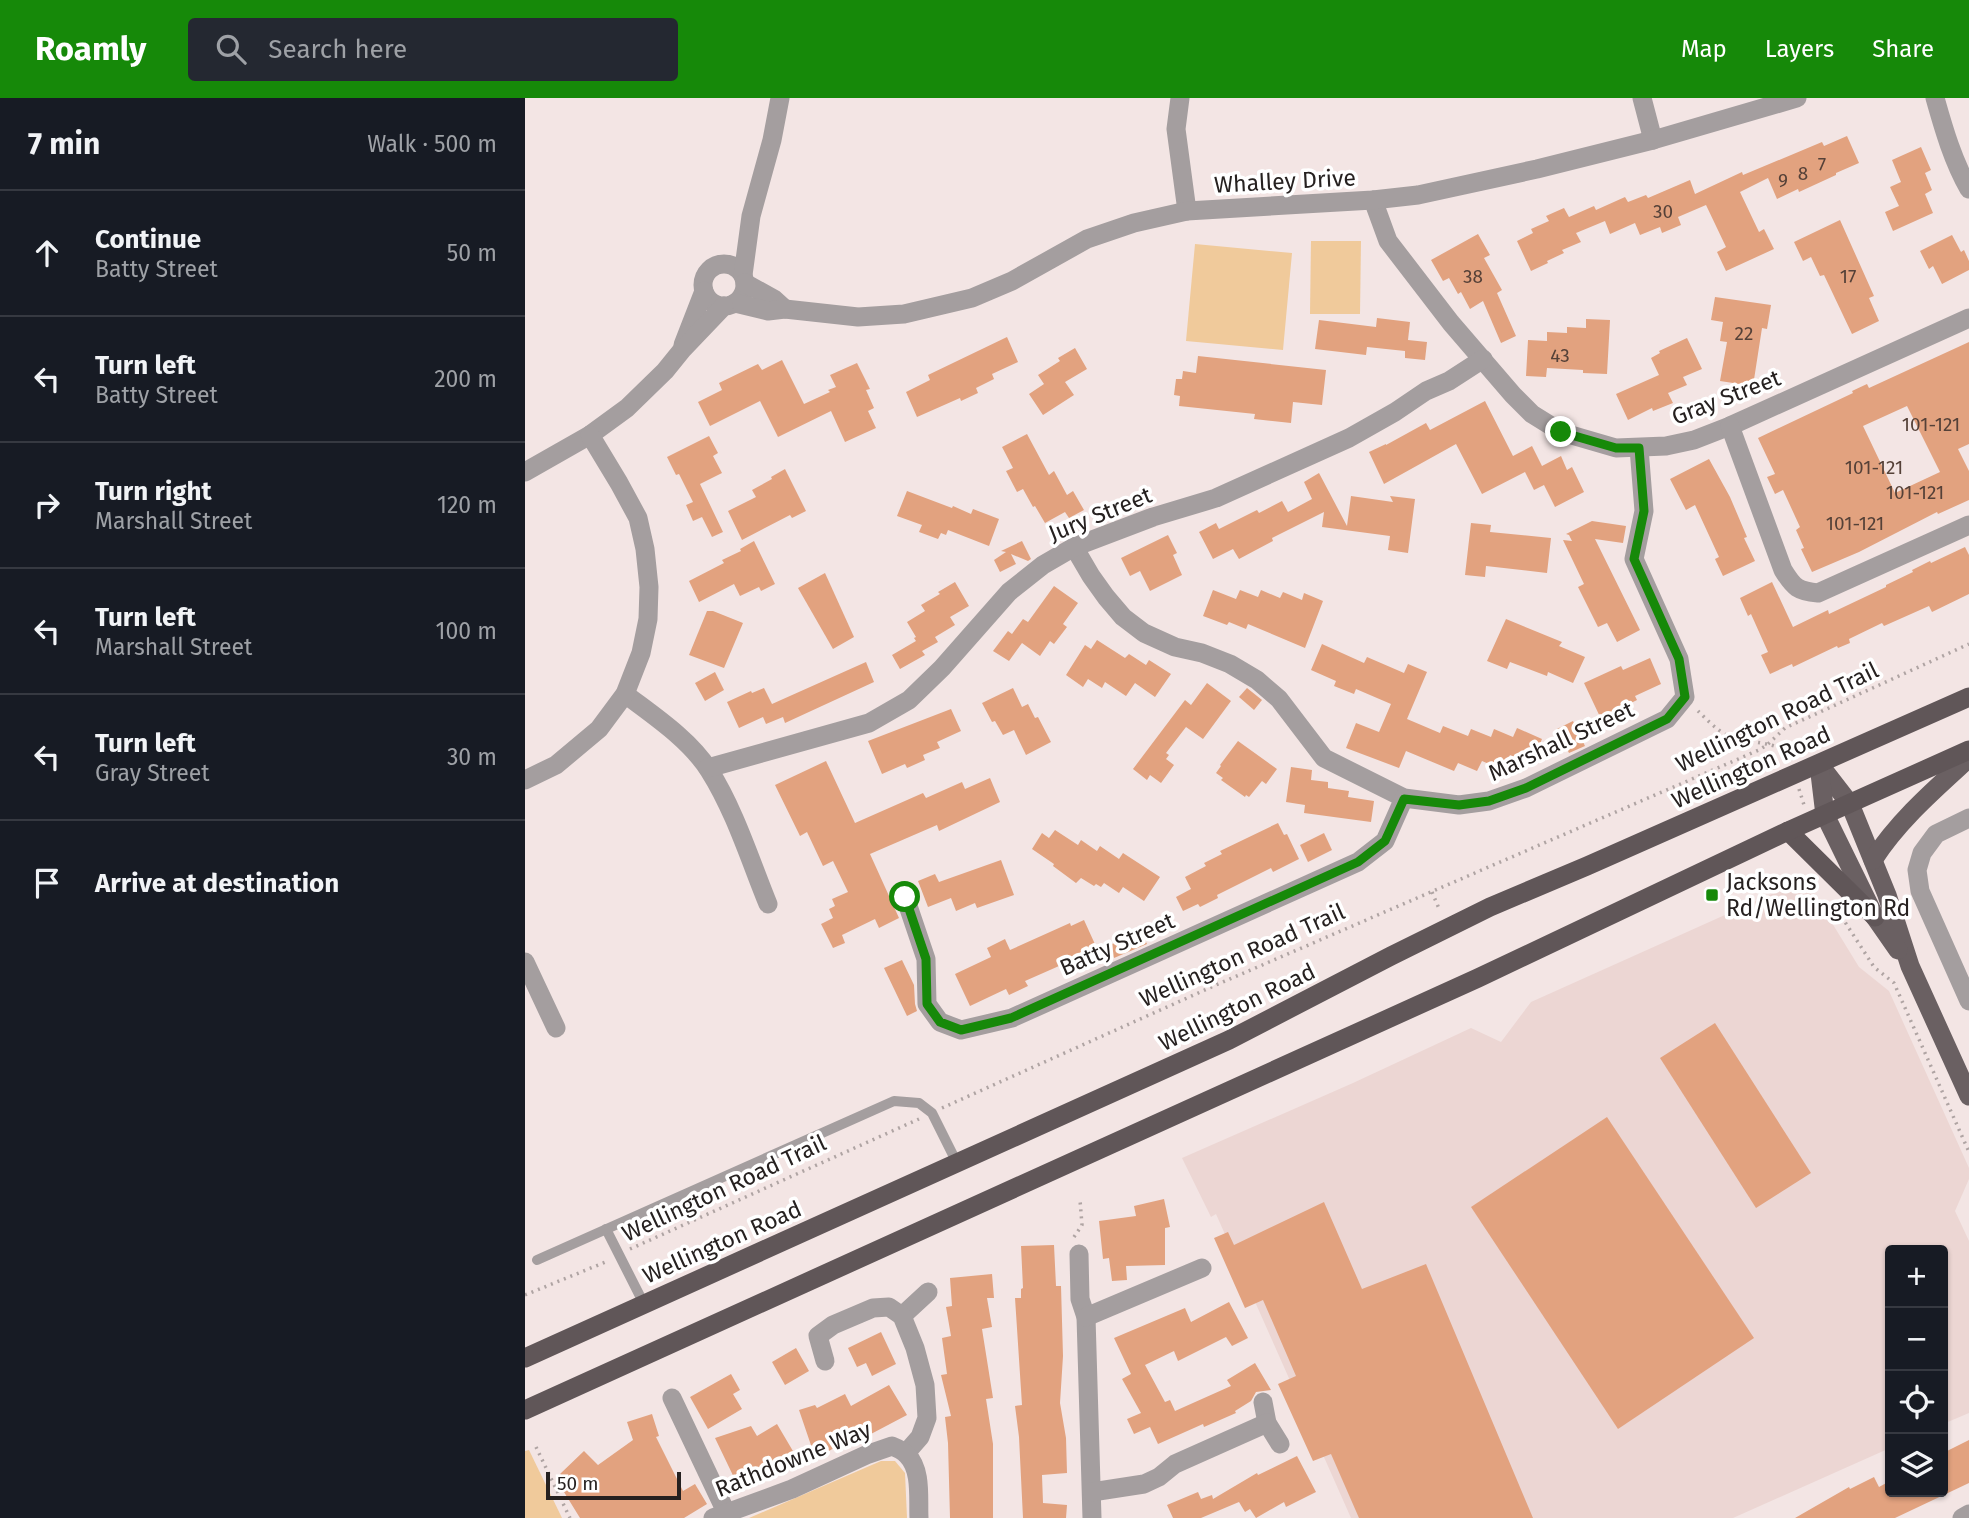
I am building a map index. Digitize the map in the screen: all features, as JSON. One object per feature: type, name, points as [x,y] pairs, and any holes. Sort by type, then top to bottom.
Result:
[{"type":"highway","name":"Wellington Road","points":[[525,1358],[1229,1040],[1490,907],[1969,697]]},
{"type":"highway","points":[[525,1410],[1478,978],[1788,831],[1969,750]]},
{"type":"highway","points":[[1788,831],[1875,917]]},
{"type":"main road","points":[[1873,860],[1896,827],[1969,758]]},
{"type":"main road","points":[[1819,764],[1850,804],[1887,895],[1910,966],[1969,1096]]},
{"type":"main road","points":[[1819,764],[1818,818],[1875,917],[1910,966]]},
{"type":"street","points":[[525,472],[590,435],[627,408],[665,371],[682,350],[743,295],[751,216],[772,140],[779,98]]},
{"type":"street","points":[[1180,98],[1176,129],[1187,211]]},
{"type":"street","points":[[1642,98],[1653,140]]},
{"type":"street","name":"Whalley Drive","points":[[729,305],[768,311],[785,309],[858,317],[904,314],[972,298],[1012,281],[1087,239],[1134,223],[1187,211],[1419,195],[1653,140],[1797,98]]},
{"type":"street","points":[[1935,98],[1946,139],[1969,189]]},
{"type":"street","name":"Gray Street","points":[[1382,198],[1388,242],[1451,323],[1513,395],[1532,414],[1561,432],[1616,448],[1666,446],[1694,440],[1969,318]]},
{"type":"street","points":[[719,265],[751,216]]},
{"type":"street","points":[[729,305],[712,302],[704,291],[703,285],[708,272],[725,264],[735,267],[744,279]]},
{"type":"street","name":"Whalley Drive","points":[[744,279],[785,309]]},
{"type":"street","points":[[682,350],[704,291]]},
{"type":"street","name":"Jury Street","points":[[708,768],[869,723],[909,700],[942,668],[1009,592],[1043,565],[1074,548],[1153,517],[1216,498],[1349,438],[1449,380],[1479,354]]},
{"type":"street","points":[[1730,426],[1783,570],[1792,585],[1803,592],[1818,593],[1969,524]]},
{"type":"street","points":[[525,780],[556,765],[599,729],[625,694],[641,653],[648,620],[649,587],[638,518],[590,435]]},
{"type":"street","points":[[1639,448],[1644,511],[1634,559],[1679,659],[1685,697]]},
{"type":"street","name":"Marshall Street","points":[[1074,548],[1106,597],[1123,617],[1144,633],[1175,647],[1202,653],[1230,664],[1257,680],[1279,699],[1324,758],[1404,799],[1459,805],[1489,801],[1526,788],[1667,719],[1685,697]]},
{"type":"street","points":[[625,694],[675,732],[708,768],[727,804],[768,904]]},
{"type":"street","name":"Batty Street","points":[[905,897],[926,959],[927,1004],[940,1022],[961,1030],[1011,1018],[1358,862],[1385,841],[1404,799]]},
{"type":"street","points":[[1969,818],[1936,834],[1922,853],[1917,870],[1920,891],[1969,1002]]},
{"type":"street","points":[[525,962],[556,1028]]},
{"type":"street","points":[[1079,1254],[1080,1299],[1086,1317],[1092,1518]]},
{"type":"street","points":[[1086,1317],[1202,1268]]},
{"type":"street","points":[[902,1316],[928,1292]]},
{"type":"street","points":[[825,1361],[818,1336],[833,1325],[873,1308],[889,1307],[902,1316],[915,1348],[925,1385],[927,1418],[920,1437],[906,1453]]},
{"type":"street","points":[[672,1398],[720,1515]]},
{"type":"street","points":[[1263,1402],[1267,1423],[1280,1444]]},
{"type":"street","points":[[1091,1492],[1144,1484],[1159,1477],[1175,1464],[1267,1423]]},
{"type":"street","name":"Rathdowne Way","points":[[720,1515],[792,1489],[892,1446],[906,1453],[914,1465],[918,1482],[919,1518]]},
{"type":"street","points":[[1962,1518],[1969,1514]]},
{"type":"lane","points":[[537,1260],[894,1101],[919,1103],[932,1113],[957,1163]]},
{"type":"lane","points":[[605,1229],[644,1304]]},
{"type":"path","name":"Wellington Road Trail","points":[[525,1294],[620,1256],[635,1245],[1216,985],[1767,745],[1785,729],[1969,644]]},
{"type":"path","points":[[1685,697],[1728,736],[1780,747],[1788,754],[1804,806],[1818,818]]},
{"type":"path","points":[[1432,892],[1440,911]]},
{"type":"path","points":[[1830,898],[1874,967],[1894,983],[1969,1152]]},
{"type":"path","points":[[1079,1254],[1069,1253],[1069,1244],[1082,1225],[1080,1200]]},
{"type":"path","points":[[536,1447],[570,1518]]},
{"type":"shaded area","points":[[1311,241],[1361,241],[1360,314],[1310,314]]},
{"type":"shaded area","points":[[1195,244],[1292,253],[1283,350],[1186,341]]},
{"type":"shaded area","points":[[1805,879],[1859,967],[1889,991],[1969,1168],[1969,1179],[1955,1211],[1969,1241],[1969,1413],[1948,1422],[1948,1245],[1885,1245],[1885,1450],[1733,1518],[1351,1518],[1216,1214],[1211,1217],[1182,1158],[1471,1028],[1501,1042],[1531,1002]]},
{"type":"shaded area","points":[[529,1450],[562,1518],[525,1518],[525,1451]]},
{"type":"shaded area","points":[[881,1461],[895,1461],[905,1473],[907,1518],[749,1518]]},
{"type":"building","points":[[1847,136],[1859,163],[1799,192],[1798,189],[1777,199],[1768,178],[1740,192],[1759,232],[1764,229],[1774,249],[1726,271],[1717,252],[1726,247],[1706,205],[1678,217],[1681,225],[1662,233],[1660,227],[1640,235],[1635,223],[1610,234],[1605,221],[1576,233],[1581,242],[1562,250],[1564,253],[1531,271],[1517,241],[1533,233],[1531,229],[1549,221],[1546,216],[1564,208],[1569,217],[1594,206],[1596,210],[1625,197],[1628,202],[1646,195],[1648,198],[1690,180],[1695,194],[1742,172],[1743,175],[1822,142],[1824,146]]},
{"type":"building","points":[[1921,147],[1931,170],[1925,173],[1932,190],[1925,194],[1933,213],[1893,231],[1885,212],[1899,206],[1890,187],[1901,182],[1892,160]]},
{"type":"building","points":[[1840,220],[1874,296],[1869,298],[1879,321],[1852,334],[1824,275],[1820,276],[1811,257],[1803,261],[1794,242]]},
{"type":"building","points":[[1478,234],[1490,255],[1484,258],[1502,290],[1497,293],[1516,336],[1501,343],[1483,301],[1470,309],[1449,278],[1443,281],[1431,260]]},
{"type":"building","points":[[1952,235],[1961,252],[1964,250],[1969,261],[1969,270],[1942,284],[1933,266],[1929,269],[1920,251]]},
{"type":"building","points":[[1715,297],[1771,305],[1767,329],[1762,328],[1753,386],[1720,381],[1727,342],[1720,341],[1723,322],[1711,320]]},
{"type":"building","points":[[1377,318],[1410,322],[1408,340],[1427,342],[1425,360],[1405,358],[1405,351],[1367,347],[1366,355],[1315,349],[1319,320],[1376,327]]},
{"type":"building","points":[[1586,319],[1610,320],[1607,374],[1547,368],[1546,377],[1526,376],[1528,340],[1547,341],[1547,332],[1567,333],[1567,327],[1586,328]]},
{"type":"building","points":[[1007,337],[1018,362],[992,374],[994,379],[976,388],[978,393],[917,417],[906,392],[930,380],[928,375]]},
{"type":"building","points":[[1687,338],[1702,369],[1683,377],[1687,385],[1668,393],[1673,403],[1653,411],[1652,408],[1628,420],[1616,394],[1659,375],[1651,358],[1660,353],[1659,351]]},
{"type":"building","points":[[1969,342],[1969,444],[1958,449],[1969,471],[1969,500],[1938,514],[1937,512],[1859,552],[1812,572],[1801,549],[1804,548],[1796,530],[1800,527],[1783,490],[1775,494],[1767,477],[1775,474],[1758,438],[1867,384],[1869,388]],"holes":[[[1907,406],[1940,472],[1895,493],[1863,426]]]},
{"type":"building","points":[[1075,348],[1087,369],[1065,382],[1074,395],[1043,415],[1029,394],[1044,384],[1038,375]]},
{"type":"building","points":[[1198,356],[1326,370],[1322,405],[1293,402],[1291,423],[1254,419],[1255,414],[1179,406],[1180,396],[1174,395],[1176,379],[1182,379],[1183,371],[1196,373]]},
{"type":"building","points":[[782,360],[804,404],[836,387],[830,375],[857,363],[870,389],[866,390],[874,408],[868,411],[876,428],[845,442],[831,411],[778,437],[760,401],[710,426],[698,402],[722,390],[719,383],[758,364],[762,370]]},
{"type":"building","points":[[1485,401],[1513,456],[1532,446],[1542,466],[1561,456],[1567,470],[1572,467],[1584,492],[1555,507],[1544,485],[1534,490],[1525,472],[1482,494],[1456,444],[1384,484],[1369,452],[1426,423],[1430,430]]},
{"type":"building","points":[[1027,434],[1049,475],[1054,471],[1067,495],[1073,491],[1084,510],[1069,518],[1065,512],[1045,523],[1023,489],[1017,492],[1006,471],[1013,468],[1002,447]]},
{"type":"building","points":[[709,436],[718,453],[713,456],[722,473],[700,484],[723,532],[712,537],[702,517],[693,521],[686,505],[693,502],[667,457]]},
{"type":"building","points":[[1709,459],[1730,497],[1755,561],[1723,576],[1715,559],[1719,557],[1695,505],[1686,510],[1670,479]]},
{"type":"building","points":[[785,469],[806,511],[792,518],[790,515],[742,540],[728,511],[756,497],[752,490]]},
{"type":"building","points":[[1319,473],[1347,526],[1351,496],[1393,502],[1390,496],[1415,499],[1408,553],[1388,550],[1390,536],[1322,527],[1324,512],[1272,538],[1273,541],[1239,559],[1233,549],[1213,559],[1199,532],[1216,523],[1219,529],[1282,501],[1288,512],[1312,499],[1304,482]]},
{"type":"building","points":[[907,491],[971,514],[973,509],[999,519],[989,546],[948,530],[946,535],[941,533],[938,539],[919,532],[922,525],[897,516]]},
{"type":"building","points":[[1592,521],[1626,526],[1623,543],[1595,539],[1640,630],[1617,642],[1607,623],[1598,627],[1578,587],[1584,584],[1563,540],[1572,541],[1566,534]]},
{"type":"building","points":[[1471,523],[1491,525],[1490,532],[1551,538],[1547,573],[1486,566],[1485,577],[1465,575]]},
{"type":"building","points":[[1168,535],[1177,553],[1173,555],[1182,575],[1150,591],[1140,571],[1130,576],[1121,558]]},
{"type":"building","points":[[754,541],[775,584],[761,591],[759,587],[740,596],[734,584],[699,602],[689,581],[724,563],[722,560]]},
{"type":"building","points":[[1022,541],[1031,559],[1028,561],[1011,554],[1016,564],[1000,572],[994,560],[1006,552],[1001,551]]},
{"type":"building","points":[[1965,547],[1969,555],[1969,594],[1932,612],[1929,606],[1884,626],[1882,623],[1849,639],[1850,643],[1770,674],[1761,655],[1768,652],[1751,614],[1748,616],[1740,598],[1772,582],[1793,627],[1828,610],[1829,614],[1886,587],[1930,561],[1931,563]]},
{"type":"building","points":[[825,573],[854,637],[833,649],[798,588]]},
{"type":"building","points":[[955,582],[969,606],[950,617],[955,625],[935,637],[938,642],[922,651],[925,655],[900,669],[892,655],[916,641],[907,622],[925,611],[921,605]]},
{"type":"building","points":[[1054,586],[1078,603],[1063,624],[1067,627],[1054,644],[1050,641],[1040,656],[1022,643],[1009,661],[993,651],[1008,631],[1012,634],[1023,619],[1028,622]]},
{"type":"building","points":[[1213,590],[1236,599],[1240,590],[1258,597],[1261,590],[1280,598],[1283,592],[1302,600],[1304,593],[1323,601],[1305,648],[1248,624],[1246,629],[1203,616]]},
{"type":"building","points":[[707,611],[743,623],[724,668],[689,655]]},
{"type":"building","points":[[1506,619],[1562,642],[1559,646],[1585,657],[1573,683],[1548,672],[1547,676],[1510,662],[1507,669],[1487,661]]},
{"type":"building","points":[[1097,640],[1125,658],[1129,654],[1146,665],[1149,660],[1171,674],[1155,697],[1135,683],[1126,696],[1105,682],[1102,688],[1088,679],[1083,687],[1066,675],[1085,645],[1091,649]]},
{"type":"building","points":[[1322,644],[1364,663],[1367,657],[1404,673],[1408,664],[1427,672],[1407,719],[1440,733],[1443,726],[1468,736],[1471,729],[1491,737],[1494,729],[1513,737],[1517,728],[1542,739],[1532,764],[1510,755],[1503,770],[1482,761],[1477,771],[1458,763],[1454,771],[1406,751],[1399,768],[1346,748],[1356,723],[1379,732],[1391,704],[1356,689],[1354,694],[1334,686],[1336,681],[1311,670]]},
{"type":"building","points":[[1650,658],[1661,684],[1635,696],[1637,700],[1623,707],[1625,710],[1602,721],[1584,683],[1621,666],[1623,670]]},
{"type":"building","points":[[866,662],[874,682],[785,723],[783,717],[766,724],[763,717],[739,728],[727,702],[764,688],[772,704]]},
{"type":"building","points":[[715,672],[724,690],[705,701],[695,683]]},
{"type":"building","points":[[1207,683],[1231,701],[1203,739],[1186,727],[1166,753],[1169,755],[1166,759],[1174,765],[1161,783],[1150,775],[1147,780],[1133,769],[1185,700],[1191,705]]},
{"type":"building","points":[[1013,688],[1022,707],[1028,704],[1035,718],[1038,717],[1051,742],[1026,755],[1014,730],[1003,735],[982,703]]},
{"type":"building","points":[[1247,688],[1262,700],[1254,710],[1239,697]]},
{"type":"building","points":[[951,709],[961,731],[937,742],[940,748],[923,755],[925,760],[907,768],[905,764],[882,774],[868,741]]},
{"type":"building","points":[[1573,721],[1585,746],[1569,753],[1557,729]]},
{"type":"building","points":[[1238,741],[1277,769],[1266,784],[1262,781],[1249,797],[1221,780],[1223,778],[1216,773]]},
{"type":"building","points":[[826,761],[855,823],[923,793],[926,798],[962,782],[965,789],[990,778],[1000,802],[939,831],[937,825],[870,854],[899,918],[879,928],[875,919],[842,935],[845,943],[833,948],[821,924],[833,918],[829,909],[835,906],[832,899],[848,892],[833,861],[823,866],[807,832],[800,836],[775,785]]},
{"type":"building","points":[[1291,767],[1312,770],[1311,780],[1328,782],[1328,788],[1349,791],[1348,797],[1374,801],[1371,822],[1304,813],[1305,805],[1286,802]]},
{"type":"building","points":[[1278,823],[1284,835],[1287,834],[1299,859],[1273,872],[1271,868],[1217,895],[1218,898],[1200,907],[1198,904],[1183,911],[1176,897],[1191,889],[1185,877],[1206,866],[1204,863],[1222,854],[1220,851]]},
{"type":"building","points":[[1055,830],[1078,845],[1081,840],[1097,851],[1100,846],[1119,859],[1123,853],[1160,877],[1144,901],[1123,887],[1119,893],[1104,883],[1101,887],[1096,884],[1094,886],[1081,878],[1076,883],[1032,849],[1042,833],[1049,838]]},
{"type":"building","points":[[1324,833],[1332,850],[1308,862],[1300,845]]},
{"type":"building","points":[[1001,860],[1014,895],[977,908],[975,903],[956,911],[951,898],[928,907],[918,881],[935,874],[939,882]]},
{"type":"building","points":[[1084,920],[1099,953],[1086,959],[1084,955],[1025,981],[1028,986],[1009,995],[1006,989],[970,1006],[955,974],[991,957],[987,948],[1005,939],[1010,950],[1070,923],[1071,926]]},
{"type":"building","points":[[1140,930],[1147,944],[1114,958],[1108,946]]},
{"type":"building","points":[[902,960],[914,985],[917,1011],[907,1016],[884,968]]},
{"type":"building","points":[[1715,1023],[1811,1173],[1756,1208],[1660,1058]]},
{"type":"building","points":[[1607,1117],[1754,1338],[1618,1429],[1471,1207]]},
{"type":"building","points":[[1164,1199],[1170,1227],[1165,1228],[1165,1265],[1126,1266],[1127,1280],[1112,1281],[1109,1258],[1103,1259],[1099,1221],[1136,1216],[1134,1206]]},
{"type":"building","points":[[1324,1202],[1362,1289],[1426,1264],[1533,1518],[1359,1518],[1331,1454],[1313,1461],[1278,1384],[1296,1376],[1263,1300],[1245,1308],[1214,1238],[1228,1232],[1234,1245]]},
{"type":"building","points":[[1054,1245],[1056,1286],[1061,1286],[1063,1356],[1060,1403],[1066,1438],[1067,1473],[1042,1475],[1043,1503],[1067,1505],[1066,1518],[1023,1518],[1015,1406],[1022,1405],[1015,1298],[1021,1298],[1023,1288],[1021,1246]]},
{"type":"building","points":[[992,1274],[994,1298],[987,1298],[992,1327],[982,1329],[993,1398],[986,1399],[993,1444],[993,1518],[950,1518],[945,1417],[951,1416],[941,1375],[947,1374],[942,1338],[951,1336],[946,1307],[952,1306],[950,1278]]},
{"type":"building","points":[[1229,1302],[1248,1338],[1232,1346],[1226,1337],[1178,1361],[1174,1351],[1145,1365],[1165,1402],[1170,1400],[1175,1411],[1231,1386],[1227,1380],[1255,1363],[1271,1390],[1256,1392],[1251,1401],[1235,1411],[1236,1413],[1158,1444],[1150,1427],[1134,1434],[1127,1419],[1141,1413],[1122,1379],[1131,1374],[1114,1338],[1185,1308],[1191,1322]]},
{"type":"building","points":[[881,1332],[896,1364],[872,1376],[866,1363],[857,1367],[848,1348]]},
{"type":"building","points":[[796,1348],[809,1371],[785,1385],[772,1362]]},
{"type":"building","points":[[731,1374],[740,1390],[733,1394],[742,1409],[708,1429],[690,1397]]},
{"type":"building","points":[[889,1385],[907,1415],[852,1444],[849,1438],[820,1457],[817,1452],[814,1454],[799,1410],[815,1405],[817,1408],[845,1394],[851,1406]]},
{"type":"building","points":[[652,1414],[659,1436],[656,1437],[683,1491],[695,1484],[707,1504],[684,1518],[580,1518],[564,1492],[573,1487],[560,1474],[584,1451],[598,1465],[633,1440],[627,1422]]},
{"type":"building","points":[[777,1424],[800,1463],[740,1490],[715,1438],[751,1426],[757,1436]]},
{"type":"building","points":[[1969,1440],[1969,1483],[1948,1493],[1948,1450]]},
{"type":"building","points":[[1297,1456],[1316,1492],[1286,1507],[1284,1502],[1256,1518],[1250,1509],[1245,1512],[1239,1502],[1201,1518],[1173,1518],[1167,1505],[1198,1492],[1201,1499],[1212,1495],[1213,1499],[1257,1473],[1258,1475]]},
{"type":"building","points":[[1874,1477],[1879,1487],[1885,1484],[1885,1497],[1939,1497],[1895,1518],[1795,1518],[1849,1487],[1850,1489]]},
{"type":"place","name":"Jacksons Rd/Wellington Rd","points":[[1712,895]]},
{"type":"route","points":[[905,897],[926,959],[927,1004],[940,1022],[961,1030],[1011,1018],[1358,862],[1385,841],[1404,799],[1459,805],[1489,801],[1526,788],[1667,719],[1685,697],[1679,659],[1634,559],[1644,511],[1639,448],[1616,448],[1561,432]]}]
